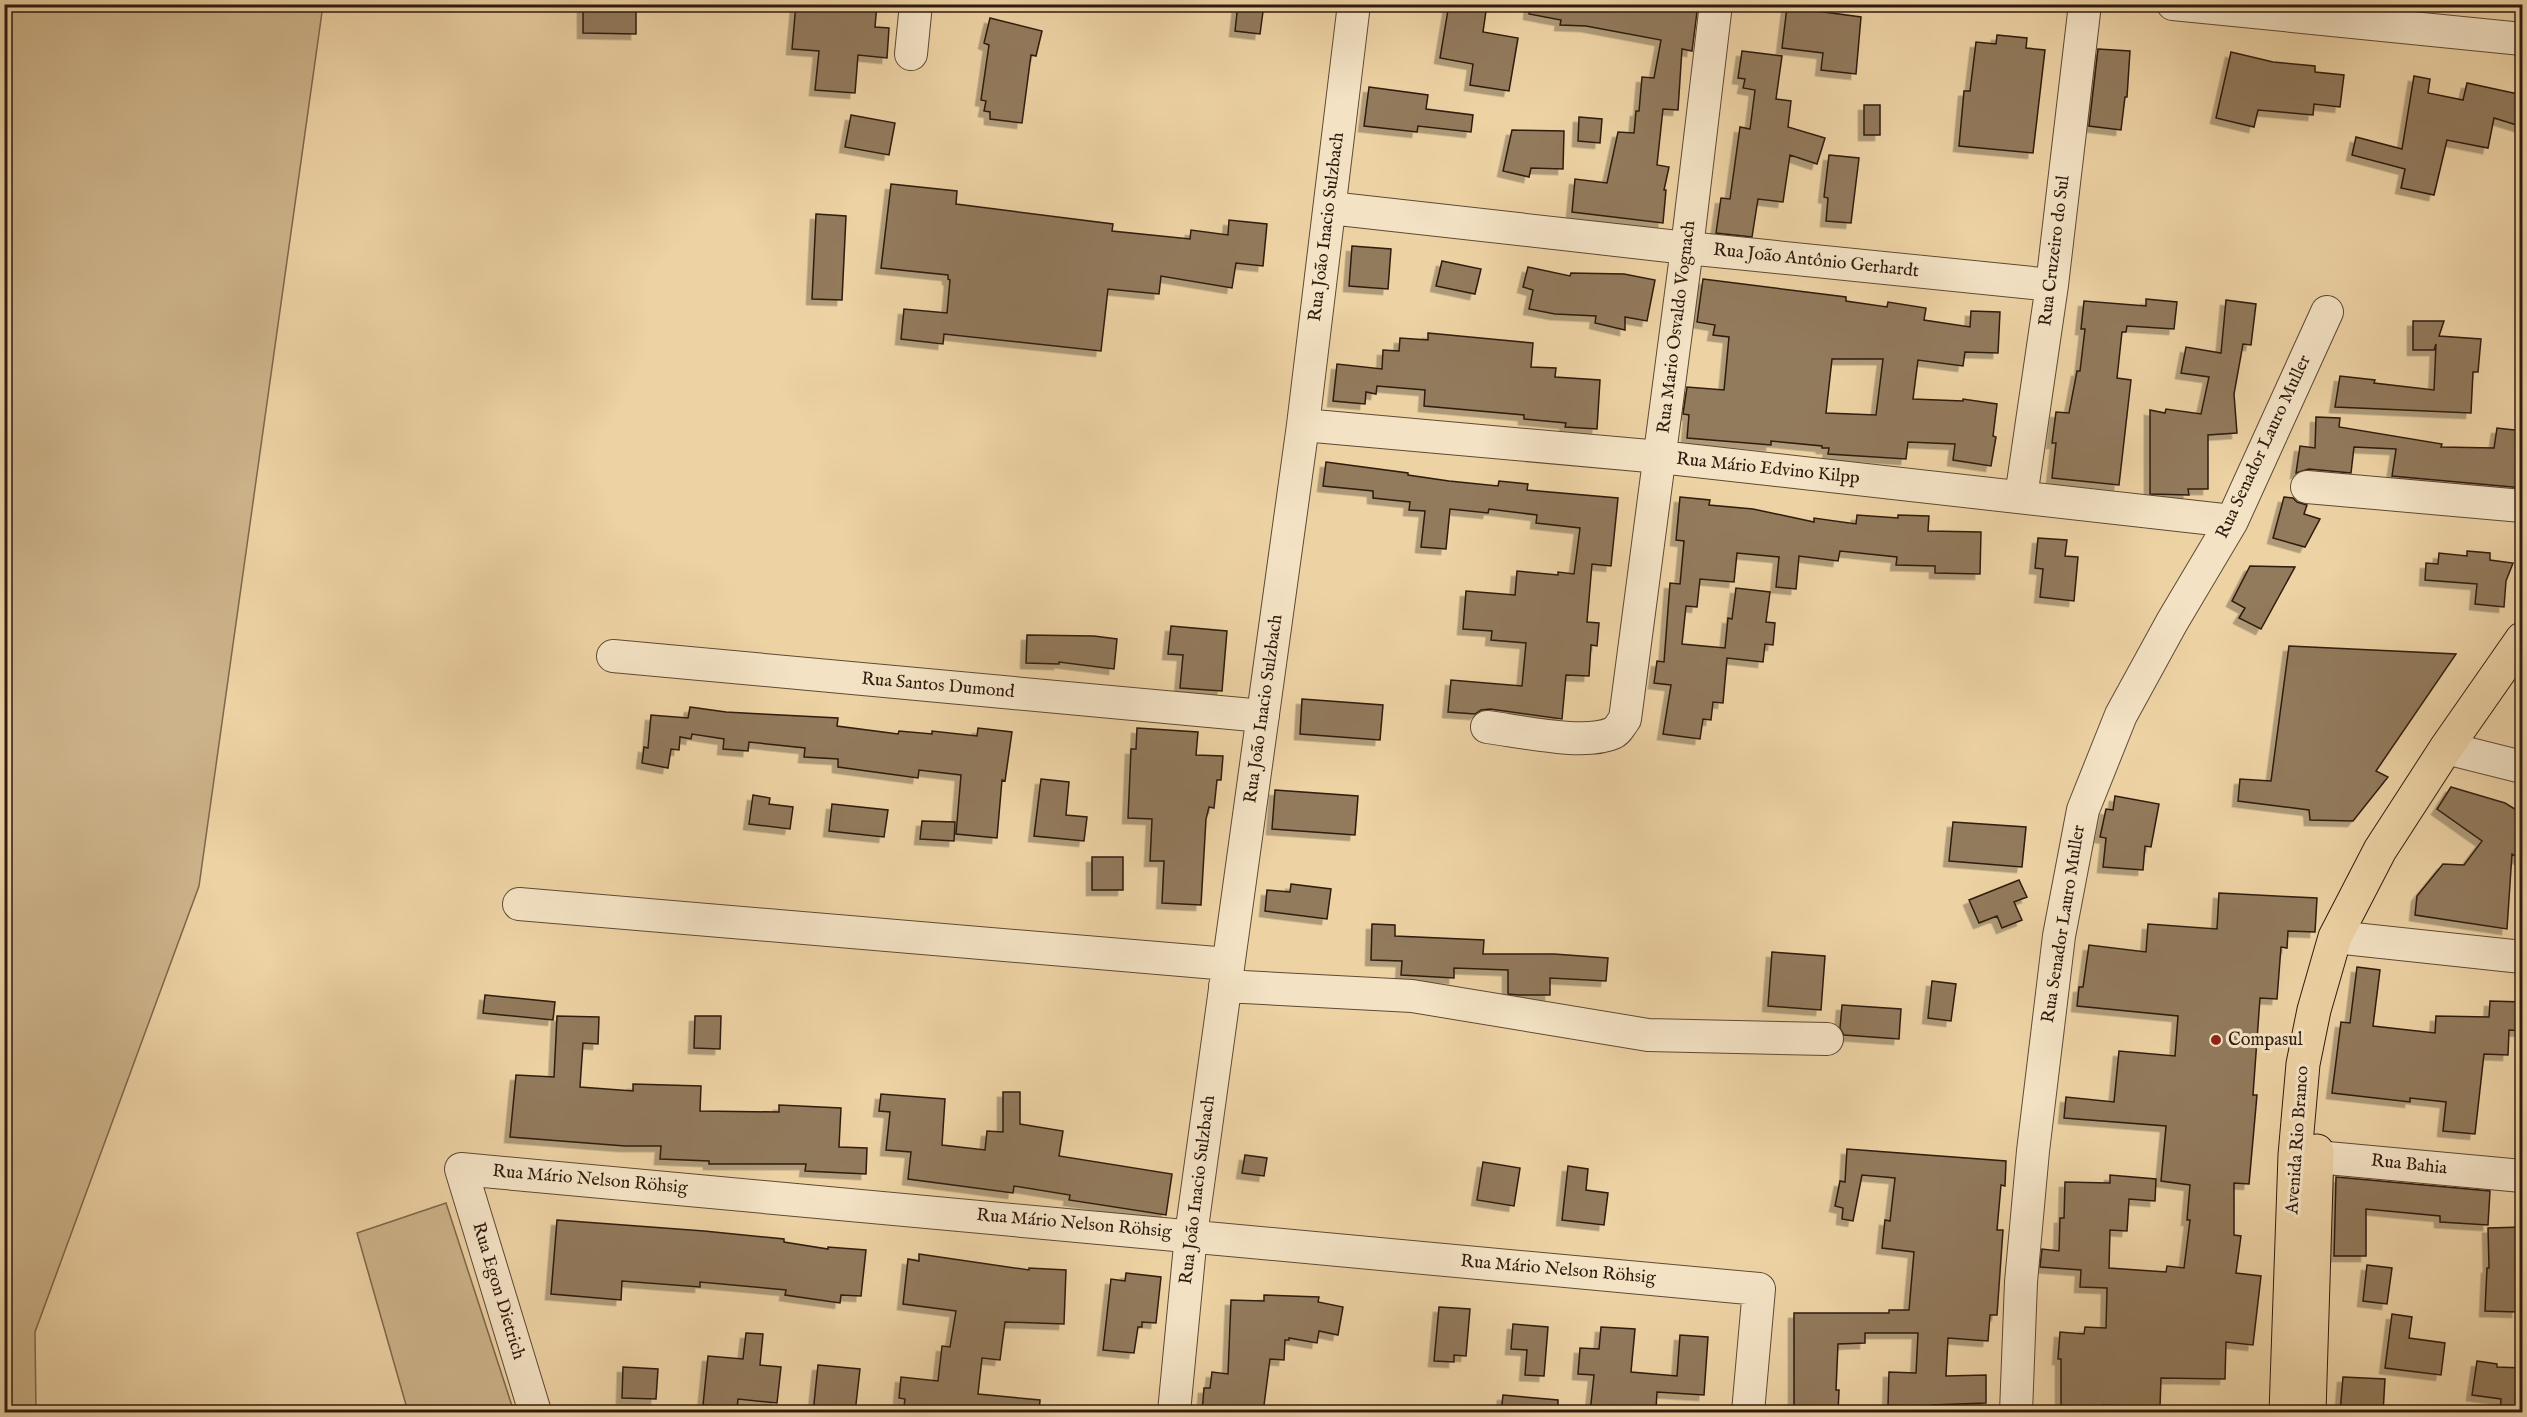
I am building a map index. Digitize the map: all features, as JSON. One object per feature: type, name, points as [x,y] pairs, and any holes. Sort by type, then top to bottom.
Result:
[{"type":"main road","name":"Avenida Rio Branco","points":[[2286,1413],[2306,1155],[2336,1005],[2344,939],[2398,858],[2456,751],[2523,639]]},
{"type":"main road","name":"Avenida Rio Branco","points":[[2456,751],[2523,678]]},
{"type":"main road","name":"Avenida Rio Branco","points":[[2306,1155],[2309,1413]]},
{"type":"street","points":[[910,54],[916,4]]},
{"type":"street","name":"Rua João Inacio Sulzbach","points":[[1174,1413],[1191,1235],[1303,425],[1354,4]]},
{"type":"street","name":"Rua Mario Osvaldo Vognach","points":[[1487,727],[1580,738],[1599,737],[1616,732],[1625,719],[1687,248],[1716,4]]},
{"type":"street","name":"Rua Cruzeiro do Sul","points":[[2022,497],[2052,285],[2085,4]]},
{"type":"street","points":[[2173,4],[2523,39]]},
{"type":"street","name":"Rua João Antônio Gerhardt","points":[[1329,208],[1687,248],[2052,285]]},
{"type":"street","name":"Rua Senador Lauro Muller","points":[[2016,1413],[2022,1282],[2033,1150],[2059,936],[2083,810],[2121,715],[2172,622],[2232,521],[2327,312]]},
{"type":"street","name":"Rua Mário Edvino Kilpp","points":[[1303,425],[1660,457],[2232,521]]},
{"type":"street","points":[[2307,487],[2523,506]]},
{"type":"street","name":"Rua Santos Dumond","points":[[613,656],[1263,716]]},
{"type":"street","points":[[2456,751],[2523,767]]},
{"type":"street","points":[[519,904],[1227,975],[1412,996],[1648,1035],[1827,1039]]},
{"type":"street","points":[[2344,939],[2523,957]]},
{"type":"street","name":"Rua Bahia","points":[[2306,1155],[2523,1176]]},
{"type":"street","name":"Rua Mário Nelson Röhsig","points":[[461,1169],[1759,1288],[1748,1413]]},
{"type":"street","name":"Rua Egon Dietrich","points":[[461,1169],[535,1413]]},
{"type":"shaded area","points":[[5,4],[323,5],[199,886],[35,1332],[36,1412],[4,1412]]},
{"type":"shaded area","points":[[446,1203],[514,1412],[408,1412],[357,1233]]},
{"type":"building","points":[[583,4],[636,4],[636,34],[583,33]]},
{"type":"building","points":[[796,4],[877,4],[875,27],[889,28],[887,58],[858,55],[855,93],[815,90],[819,51],[792,49]]},
{"type":"building","points":[[1238,4],[1264,4],[1260,34],[1235,31]]},
{"type":"building","points":[[1449,4],[1487,4],[1483,32],[1518,38],[1509,91],[1470,85],[1473,64],[1440,58]]},
{"type":"building","points":[[1530,4],[1698,4],[1692,51],[1682,49],[1678,110],[1663,109],[1657,165],[1669,167],[1664,190],[1666,190],[1663,223],[1572,212],[1575,179],[1607,183],[1618,132],[1634,133],[1636,111],[1639,111],[1642,77],[1654,78],[1661,40],[1586,26],[1560,25],[1561,20],[1529,14]]},
{"type":"building","points":[[1787,7],[1861,17],[1856,74],[1821,70],[1823,53],[1782,48]]},
{"type":"building","points":[[990,18],[1042,31],[1036,56],[1031,55],[1022,123],[990,119],[990,112],[984,111],[986,101],[981,100],[989,45],[984,43]]},
{"type":"building","points":[[1997,35],[2027,38],[2026,48],[2045,50],[2033,153],[1959,146],[1964,91],[1970,91],[1976,42],[1996,44]]},
{"type":"building","points":[[2098,49],[2130,51],[2127,97],[2125,97],[2121,130],[2089,126]]},
{"type":"building","points":[[1742,51],[1782,56],[1776,99],[1791,101],[1788,127],[1825,138],[1817,164],[1790,155],[1783,202],[1758,199],[1752,237],[1716,233],[1721,198],[1730,199],[1740,127],[1750,129],[1755,90],[1743,88],[1745,79],[1738,78]]},
{"type":"building","points":[[2231,52],[2273,62],[2315,66],[2315,72],[2344,75],[2340,107],[2314,104],[2313,115],[2258,110],[2254,127],[2216,118]]},
{"type":"building","points":[[2414,76],[2430,79],[2428,93],[2463,100],[2467,83],[2523,95],[2523,127],[2494,118],[2488,148],[2447,140],[2434,195],[2401,188],[2405,169],[2352,155],[2356,137],[2402,149]]},
{"type":"building","points":[[1369,87],[1428,95],[1426,109],[1473,115],[1471,132],[1418,126],[1417,132],[1364,126]]},
{"type":"building","points":[[1864,105],[1880,105],[1880,135],[1864,135]]},
{"type":"building","points":[[851,115],[895,123],[889,155],[845,147]]},
{"type":"building","points":[[1579,117],[1602,119],[1600,143],[1578,141]]},
{"type":"building","points":[[1512,130],[1564,131],[1563,169],[1531,168],[1529,177],[1503,171]]},
{"type":"building","points":[[1829,155],[1859,158],[1851,223],[1826,221],[1828,198],[1824,197]]},
{"type":"building","points":[[891,184],[957,191],[956,204],[1113,224],[1112,231],[1190,239],[1191,230],[1228,235],[1229,220],[1267,224],[1263,266],[1236,263],[1232,288],[1161,276],[1159,294],[1108,289],[1101,351],[944,334],[943,344],[901,339],[904,309],[947,313],[950,280],[948,275],[881,268]]},
{"type":"building","points":[[816,214],[846,216],[842,300],[812,299]]},
{"type":"building","points":[[1352,246],[1391,249],[1388,289],[1349,286]]},
{"type":"building","points":[[1442,261],[1481,269],[1475,294],[1436,286]]},
{"type":"building","points":[[1528,267],[1570,276],[1571,273],[1624,274],[1655,280],[1647,321],[1625,317],[1625,330],[1595,323],[1596,316],[1555,314],[1529,309],[1533,290],[1523,287]]},
{"type":"building","points":[[1703,279],[1846,297],[1846,301],[1887,307],[1888,302],[1926,308],[1924,320],[1970,327],[1971,311],[2000,312],[1998,353],[1965,352],[1963,366],[1918,360],[1913,399],[1963,401],[1963,399],[1997,404],[1993,436],[1996,437],[1991,466],[1953,460],[1955,444],[1908,442],[1906,459],[1828,454],[1829,448],[1822,448],[1822,446],[1771,441],[1771,445],[1687,438],[1689,415],[1683,414],[1687,387],[1724,390],[1729,337],[1713,335],[1715,325],[1697,322]],"holes":[[[1832,359],[1883,359],[1876,415],[1826,413]]]},
{"type":"building","points":[[2146,299],[2177,302],[2174,329],[2127,326],[2126,332],[2122,332],[2117,378],[2131,380],[2119,485],[2052,478],[2056,443],[2052,443],[2056,412],[2069,413],[2077,371],[2080,371],[2085,329],[2081,329],[2084,301],[2146,306]]},
{"type":"building","points":[[2226,300],[2256,304],[2251,345],[2243,344],[2234,394],[2237,433],[2208,435],[2208,489],[2188,489],[2189,495],[2150,494],[2150,410],[2165,413],[2166,409],[2201,414],[2209,377],[2181,373],[2186,347],[2221,353]]},
{"type":"building","points":[[2413,321],[2444,321],[2439,336],[2481,339],[2478,372],[2473,372],[2471,413],[2335,407],[2340,376],[2375,380],[2374,383],[2434,390],[2436,344],[2434,350],[2413,350]]},
{"type":"building","points":[[1428,333],[1533,343],[1531,367],[1556,368],[1555,377],[1600,380],[1597,429],[1565,427],[1566,423],[1524,419],[1524,415],[1424,406],[1425,390],[1377,386],[1376,394],[1366,392],[1365,404],[1333,401],[1337,364],[1382,369],[1383,350],[1399,351],[1400,338],[1428,340]]},
{"type":"building","points":[[2316,417],[2340,418],[2339,427],[2442,444],[2441,447],[2494,448],[2497,428],[2523,431],[2523,488],[2392,476],[2396,449],[2354,447],[2351,473],[2309,469],[2296,473],[2300,446],[2315,448]]},
{"type":"building","points":[[1326,462],[1449,481],[1498,486],[1499,481],[1528,484],[1527,490],[1618,498],[1611,566],[1592,564],[1587,622],[1599,623],[1597,646],[1591,645],[1589,676],[1566,675],[1562,719],[1490,709],[1481,710],[1475,714],[1448,712],[1451,680],[1522,686],[1526,643],[1491,640],[1492,631],[1463,629],[1466,591],[1515,595],[1517,571],[1558,575],[1558,572],[1574,574],[1580,528],[1536,523],[1537,515],[1489,509],[1488,513],[1450,509],[1446,549],[1421,547],[1425,511],[1409,510],[1410,502],[1373,498],[1373,491],[1323,486]]},
{"type":"building","points":[[1680,497],[1710,500],[1709,505],[1753,509],[1814,522],[1814,518],[1856,524],[1857,515],[1898,518],[1898,515],[1929,516],[1928,531],[1981,532],[1980,574],[1935,573],[1935,566],[1896,565],[1897,557],[1840,551],[1838,561],[1799,556],[1796,589],[1776,587],[1779,557],[1737,553],[1734,582],[1700,579],[1697,607],[1686,606],[1682,644],[1725,648],[1728,618],[1732,619],[1736,588],[1770,592],[1766,622],[1775,623],[1773,645],[1765,644],[1763,662],[1727,658],[1723,703],[1713,702],[1711,720],[1703,719],[1700,739],[1663,734],[1671,685],[1654,683],[1657,661],[1664,662],[1670,583],[1680,584],[1684,541],[1676,540]]},
{"type":"building","points":[[2284,497],[2293,498],[2307,505],[2304,514],[2320,519],[2305,547],[2273,538]]},
{"type":"building","points":[[2038,538],[2067,540],[2065,556],[2078,557],[2074,601],[2040,597],[2043,569],[2035,568]]},
{"type":"building","points":[[2467,551],[2490,553],[2490,560],[2513,563],[2506,581],[2504,607],[2475,604],[2477,584],[2425,580],[2426,563],[2438,564],[2439,553],[2467,556]]},
{"type":"building","points":[[2250,566],[2295,567],[2261,629],[2239,618],[2245,608],[2232,601]]},
{"type":"building","points":[[1171,626],[1227,631],[1222,691],[1180,688],[1183,655],[1168,654]]},
{"type":"building","points":[[1027,635],[1094,636],[1117,639],[1114,669],[1059,662],[1059,664],[1026,663]]},
{"type":"building","points":[[2289,646],[2456,654],[2376,771],[2388,777],[2353,821],[2310,820],[2309,810],[2238,801],[2240,779],[2271,781]]},
{"type":"building","points":[[1302,699],[1383,705],[1380,740],[1300,734]]},
{"type":"building","points":[[690,707],[726,712],[838,718],[837,726],[898,734],[899,731],[932,734],[932,731],[977,736],[978,728],[1012,732],[1005,781],[1002,780],[997,838],[956,834],[961,775],[919,770],[918,778],[838,767],[838,759],[804,757],[805,748],[749,742],[748,751],[723,749],[724,739],[692,734],[691,739],[680,737],[679,750],[671,749],[668,768],[642,763],[644,747],[648,748],[651,715],[688,718]]},
{"type":"building","points":[[1137,728],[1198,732],[1196,755],[1223,756],[1221,780],[1217,780],[1214,808],[1209,807],[1206,819],[1201,905],[1162,903],[1164,861],[1150,861],[1152,819],[1128,818],[1131,749],[1136,749]]},
{"type":"building","points":[[1041,779],[1069,782],[1066,815],[1087,817],[1084,841],[1034,836]]},
{"type":"building","points":[[2451,787],[2505,803],[2523,814],[2523,861],[2512,854],[2507,929],[2415,915],[2417,896],[2443,864],[2464,865],[2482,841],[2437,809]]},
{"type":"building","points":[[1275,790],[1358,796],[1355,835],[1272,829]]},
{"type":"building","points":[[753,795],[770,798],[769,804],[793,807],[790,829],[749,824]]},
{"type":"building","points":[[2115,796],[2159,804],[2151,847],[2145,846],[2143,870],[2103,867],[2106,838],[2100,837],[2106,809],[2113,810]]},
{"type":"building","points":[[832,804],[888,810],[884,837],[829,831]]},
{"type":"building","points":[[922,821],[955,822],[954,841],[920,839]]},
{"type":"building","points":[[1953,822],[2026,827],[2022,867],[1949,861]]},
{"type":"building","points":[[1092,857],[1123,857],[1123,890],[1092,890]]},
{"type":"building","points":[[2019,880],[2027,897],[2014,902],[2022,920],[2002,928],[1997,916],[1979,923],[1969,900]]},
{"type":"building","points":[[1291,884],[1331,889],[1327,919],[1265,911],[1267,890],[1290,892]]},
{"type":"building","points":[[2219,893],[2317,898],[2315,932],[2288,931],[2287,948],[2281,947],[2277,999],[2260,998],[2253,1095],[2257,1095],[2249,1184],[2234,1183],[2234,1235],[2241,1236],[2236,1273],[2261,1276],[2253,1345],[2226,1342],[2225,1379],[2161,1378],[2160,1407],[2102,1405],[2102,1413],[2061,1413],[2061,1359],[2058,1359],[2060,1332],[2084,1334],[2085,1327],[2106,1328],[2107,1288],[2080,1287],[2081,1270],[2040,1267],[2042,1249],[2059,1251],[2060,1218],[2064,1218],[2065,1182],[2110,1183],[2110,1175],[2156,1179],[2155,1201],[2129,1199],[2127,1231],[2110,1230],[2109,1268],[2166,1272],[2167,1266],[2184,1268],[2190,1220],[2187,1220],[2190,1185],[2161,1181],[2166,1126],[2064,1118],[2066,1097],[2114,1102],[2119,1051],[2175,1056],[2178,1016],[2077,1006],[2079,987],[2083,987],[2089,945],[2146,952],[2148,924],[2217,929]]},
{"type":"building","points":[[1372,924],[1395,925],[1395,936],[1484,940],[1483,954],[1554,954],[1608,958],[1606,981],[1550,978],[1550,995],[1519,995],[1508,994],[1508,970],[1454,968],[1454,978],[1401,975],[1402,961],[1371,960]]},
{"type":"building","points":[[1772,952],[1825,956],[1821,1010],[1768,1006]]},
{"type":"building","points":[[2357,967],[2380,970],[2373,1026],[2435,1033],[2436,1016],[2489,1017],[2490,1001],[2523,1002],[2523,1031],[2509,1030],[2508,1055],[2484,1054],[2475,1134],[2443,1131],[2446,1102],[2410,1098],[2410,1102],[2332,1093],[2341,1022],[2350,1023]]},
{"type":"building","points":[[1932,981],[1956,984],[1951,1021],[1928,1018]]},
{"type":"building","points":[[485,995],[555,1002],[553,1020],[483,1013]]},
{"type":"building","points":[[1842,1005],[1901,1009],[1899,1039],[1844,1035],[1840,1028]]},
{"type":"building","points":[[557,1016],[599,1017],[598,1044],[583,1043],[580,1087],[633,1091],[633,1084],[701,1086],[700,1111],[779,1112],[779,1105],[841,1108],[839,1147],[867,1148],[866,1174],[805,1171],[806,1164],[709,1164],[709,1161],[660,1159],[661,1146],[625,1146],[510,1137],[516,1075],[554,1077]]},
{"type":"building","points":[[695,1016],[721,1016],[720,1049],[694,1048]]},
{"type":"building","points":[[1003,1092],[1020,1092],[1020,1124],[1063,1131],[1059,1156],[1172,1174],[1166,1215],[1069,1200],[1070,1195],[1014,1186],[1013,1193],[908,1179],[911,1152],[886,1150],[890,1112],[879,1111],[881,1094],[945,1099],[942,1145],[985,1150],[987,1131],[1003,1132]]},
{"type":"building","points":[[1847,1149],[2006,1161],[2005,1186],[2001,1185],[1997,1230],[2003,1230],[1997,1315],[1990,1315],[1988,1341],[1948,1338],[1946,1376],[1986,1375],[1986,1403],[1932,1405],[1932,1407],[1888,1405],[1889,1372],[1916,1373],[1918,1333],[1865,1333],[1865,1343],[1838,1344],[1836,1390],[1839,1390],[1838,1413],[1794,1413],[1794,1313],[1889,1313],[1889,1310],[1909,1310],[1914,1252],[1882,1248],[1885,1220],[1890,1221],[1895,1178],[1862,1175],[1853,1221],[1842,1219],[1843,1208],[1835,1206],[1840,1181],[1845,1182]]},
{"type":"building","points":[[1245,1155],[1267,1158],[1264,1176],[1242,1173]]},
{"type":"building","points":[[1483,1162],[1520,1168],[1514,1206],[1477,1200]]},
{"type":"building","points":[[1568,1166],[1588,1169],[1586,1190],[1608,1193],[1604,1225],[1562,1220]]},
{"type":"building","points":[[2336,1177],[2490,1191],[2488,1225],[2440,1222],[2440,1216],[2366,1209],[2366,1256],[2334,1256]]},
{"type":"building","points":[[557,1220],[704,1231],[784,1239],[784,1242],[828,1249],[828,1247],[866,1250],[861,1296],[841,1295],[840,1303],[785,1295],[786,1290],[700,1282],[700,1287],[622,1281],[621,1300],[551,1294]]},
{"type":"building","points":[[2523,1227],[2523,1258],[2519,1258],[2517,1312],[2485,1311],[2487,1268],[2489,1268],[2488,1228]]},
{"type":"building","points":[[919,1254],[1029,1270],[1029,1268],[1066,1270],[1064,1324],[1005,1322],[1000,1360],[982,1358],[978,1394],[1040,1400],[1039,1413],[903,1413],[905,1399],[899,1398],[901,1377],[938,1381],[942,1346],[950,1347],[956,1311],[903,1304],[908,1259],[919,1261]]},
{"type":"building","points":[[2367,1265],[2392,1268],[2387,1304],[2363,1301]]},
{"type":"building","points":[[1126,1273],[1161,1277],[1156,1323],[1142,1322],[1142,1327],[1138,1327],[1134,1353],[1103,1350],[1111,1279],[1125,1281]]},
{"type":"building","points":[[1264,1295],[1319,1297],[1318,1302],[1343,1307],[1338,1335],[1319,1331],[1317,1343],[1289,1338],[1285,1340],[1284,1360],[1270,1359],[1263,1413],[1202,1413],[1204,1388],[1210,1388],[1212,1372],[1228,1374],[1231,1300],[1264,1301]]},
{"type":"building","points":[[1439,1307],[1470,1309],[1466,1356],[1454,1355],[1454,1362],[1434,1361]]},
{"type":"building","points":[[2392,1314],[2412,1317],[2409,1338],[2445,1343],[2441,1375],[2385,1368]]},
{"type":"building","points":[[1513,1324],[1548,1327],[1544,1376],[1525,1375],[1527,1350],[1511,1349]]},
{"type":"building","points":[[1601,1327],[1635,1329],[1631,1372],[1677,1376],[1680,1335],[1708,1337],[1704,1395],[1657,1392],[1656,1409],[1634,1407],[1634,1413],[1590,1413],[1594,1375],[1578,1374],[1580,1348],[1599,1349]]},
{"type":"building","points":[[746,1333],[763,1334],[760,1365],[781,1367],[777,1403],[738,1399],[737,1409],[703,1405],[708,1356],[743,1359]]},
{"type":"building","points":[[2477,1361],[2497,1364],[2497,1367],[2523,1368],[2523,1413],[2500,1413],[2501,1399],[2472,1395]]},
{"type":"building","points":[[818,1365],[860,1369],[855,1413],[813,1413]]},
{"type":"building","points":[[623,1367],[658,1369],[656,1399],[622,1398]]},
{"type":"building","points":[[2343,1377],[2385,1379],[2383,1413],[2340,1413]]},
{"type":"building","points":[[1503,1395],[1558,1400],[1558,1413],[1501,1413]]},
{"type":"place","name":"Compasul","points":[[2216,1040]]}]
